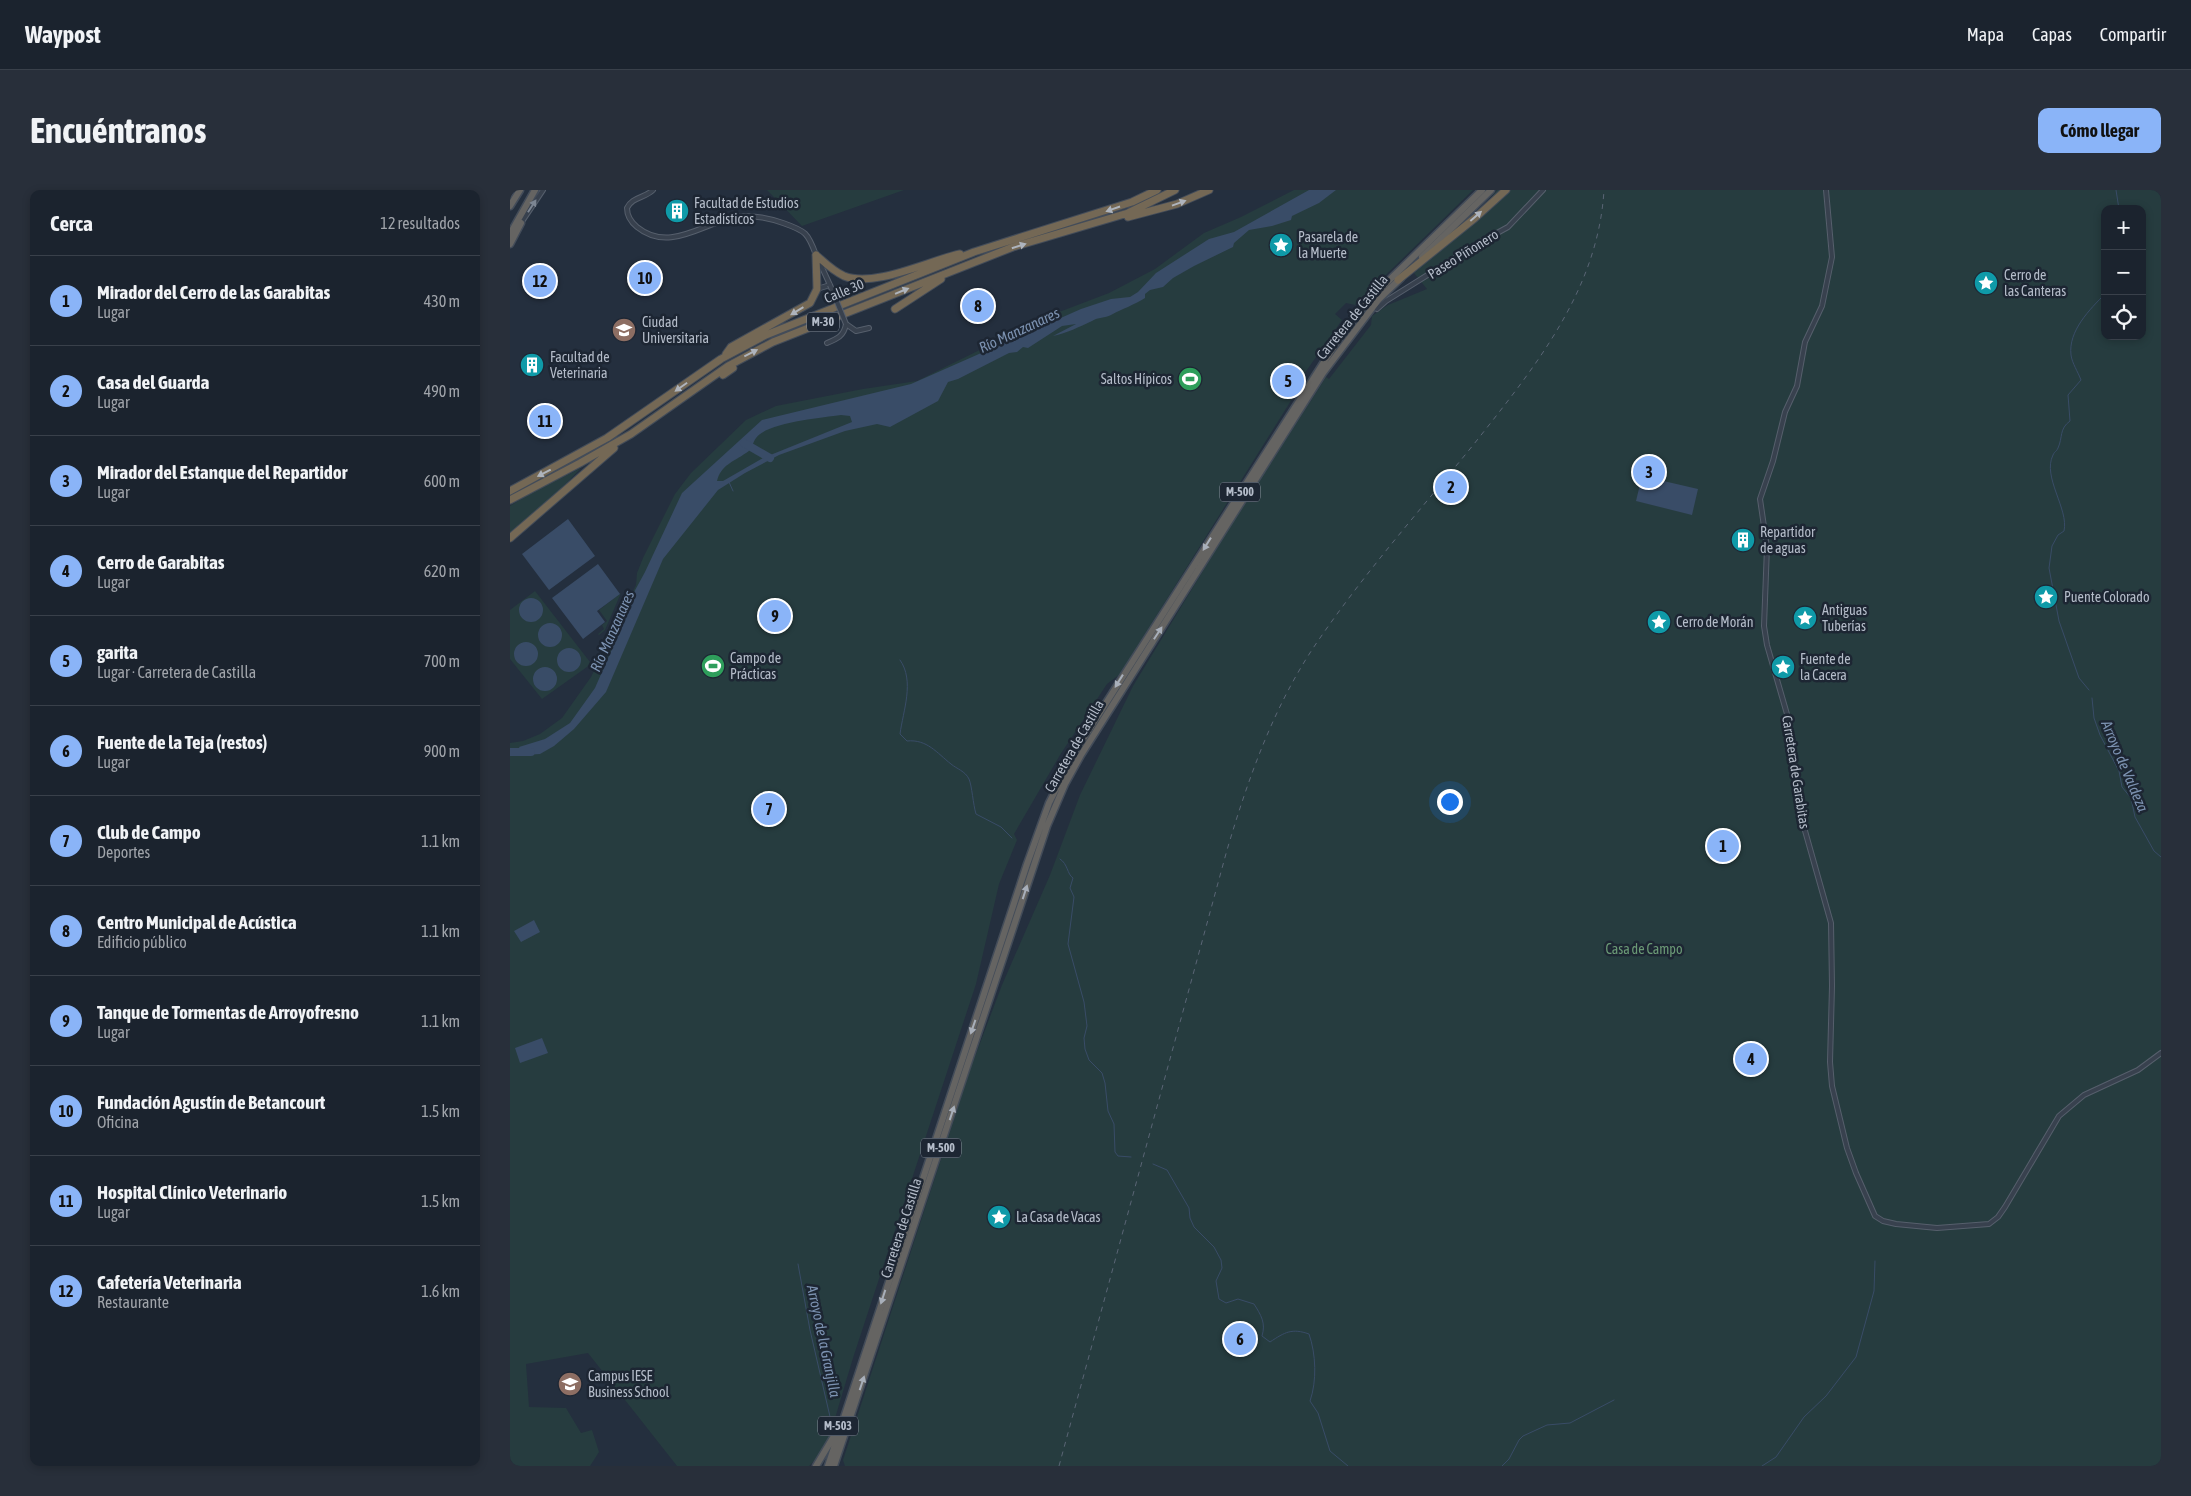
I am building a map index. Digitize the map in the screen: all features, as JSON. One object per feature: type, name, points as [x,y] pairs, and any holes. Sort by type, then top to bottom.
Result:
[{"type":"highway","points":[[510,206],[520,190]]},
{"type":"highway","points":[[510,234],[535,190]]},
{"type":"highway","name":"Calle 30","points":[[510,491],[607,438],[721,359],[766,335],[974,252],[1132,202],[1158,190]]},
{"type":"highway","name":"Calle 30","points":[[695,387],[736,361],[773,342],[1013,247],[1140,208],[1175,190]]},
{"type":"highway","points":[[1115,217],[1125,218],[1177,204],[1209,190]]},
{"type":"highway","name":"Carretera de Castilla","points":[[828,1466],[1058,782],[1076,750],[1347,326],[1374,295],[1482,190]]},
{"type":"highway","name":"Carretera de Castilla","points":[[1044,826],[1081,755],[1307,398],[1350,336],[1379,299],[1491,190]]},
{"type":"highway","points":[[1398,280],[1475,218],[1506,190]]},
{"type":"highway","points":[[510,244],[521,223]]},
{"type":"highway","points":[[816,254],[837,273],[846,277],[864,279],[879,277],[959,254],[974,252]]},
{"type":"highway","points":[[721,359],[731,347],[810,303],[817,289],[816,254]]},
{"type":"highway","points":[[895,309],[956,269]]},
{"type":"highway","points":[[695,387],[733,368]]},
{"type":"highway","name":"M-30","points":[[510,500],[580,464],[631,434],[695,387]]},
{"type":"highway","points":[[510,538],[631,434]]},
{"type":"highway","name":"Carretera de Castilla","points":[[836,1466],[1030,865]]},
{"type":"highway","name":"M-503","points":[[816,1466],[832,1440],[854,1384]]},
{"type":"street","points":[[521,223],[543,190]]},
{"type":"street","points":[[653,190],[647,195],[632,200],[627,208],[630,220],[647,233],[660,237],[677,238],[731,218],[754,216],[771,219],[801,230],[811,238],[846,324],[856,331],[870,328]]},
{"type":"street","name":"Paseo Piñonero","points":[[1377,309],[1386,301],[1477,244],[1508,227],[1543,190]]},
{"type":"street","name":"Carretera de Garabitas","points":[[1826,190],[1832,257],[1822,306],[1805,342],[1797,386],[1785,412],[1773,461],[1760,498],[1767,547],[1764,626],[1789,721],[1800,813],[1831,924],[1833,966],[1830,1062],[1838,1115],[1856,1173],[1875,1216],[1883,1221],[1896,1224],[1937,1228],[1992,1222],[2006,1207],[2059,1116],[2084,1095],[2138,1070],[2161,1053]]},
{"type":"street","points":[[817,289],[830,285]]},
{"type":"street","points":[[827,344],[838,339],[843,334],[846,324]]},
{"type":"green space","points":[[767,190],[904,190],[802,226]]},
{"type":"green space","points":[[1294,190],[1473,190],[1355,305],[1346,303],[1335,314],[1342,320],[1302,377],[1296,379],[1290,390],[1293,394],[1292,399],[1120,674],[1107,684],[1060,755],[1014,834],[1017,840],[999,884],[976,984],[853,1358],[830,1435],[817,1458],[809,1466],[677,1466],[588,1353],[526,1364],[529,1407],[566,1408],[581,1433],[592,1430],[599,1452],[590,1466],[510,1466],[510,743],[523,741],[540,734],[562,718],[591,677],[636,585],[637,573],[643,558],[675,494],[691,473],[746,420],[776,406],[863,389],[917,381],[1046,317],[1109,293],[1155,269],[1204,233],[1241,217]]},
{"type":"green space","name":"Casa de Campo","points":[[1497,190],[2161,190],[2161,1466],[845,1466],[843,1460],[971,1067],[1002,985],[1050,875],[1080,795],[1133,686],[1229,528],[1326,377],[1329,379],[1371,325],[1372,316],[1388,305],[1427,289],[1414,273],[1492,206],[1488,201]]},
{"type":"green space","points":[[581,468],[538,513],[510,534],[510,506],[532,492]]},
{"type":"green space","points":[[535,591],[590,662],[587,667],[542,699],[510,659],[510,610]]},
{"type":"green space","points":[[621,593],[605,630],[599,635],[604,629],[602,625],[607,621],[599,610]]},
{"type":"water","points":[[1309,190],[1336,190],[1319,203],[1292,216],[1291,220],[1249,230],[1234,243],[1233,247],[1173,278],[1163,287],[1150,290],[1145,294],[1145,298],[1137,303],[1109,316],[1053,336],[1076,324],[1062,326],[1028,348],[1023,347],[1017,352],[1009,353],[958,379],[948,382],[938,401],[890,427],[877,424],[845,431],[779,455],[718,490],[663,559],[606,692],[574,729],[554,746],[540,754],[523,755],[519,747],[545,739],[570,723],[595,688],[612,649],[621,616],[645,572],[682,493],[762,420],[911,384],[1081,309],[1111,299],[1130,297],[1138,292],[1156,273],[1209,239],[1234,232]],"holes":[[[841,415],[850,416],[852,422],[763,458],[723,481],[717,481],[725,467],[748,451],[756,438],[762,433],[772,428],[783,424]]]},
{"type":"water","points":[[1642,476],[1698,489],[1692,515],[1636,501]]},
{"type":"water","points":[[568,519],[595,556],[549,590],[522,554]]},
{"type":"water","points":[[598,564],[620,594],[597,611],[605,622],[583,639],[552,598]]},
{"type":"water","points":[[531,598],[540,601],[543,610],[540,619],[531,622],[522,619],[519,610],[522,601]]},
{"type":"water","points":[[550,623],[559,626],[562,635],[559,644],[550,647],[541,644],[538,635],[541,626]]},
{"type":"water","points":[[526,642],[535,645],[538,654],[535,663],[526,666],[517,663],[514,654],[517,645]]},
{"type":"water","points":[[569,648],[578,651],[581,660],[578,669],[569,672],[560,669],[557,660],[560,651]]},
{"type":"water","points":[[545,667],[554,670],[557,679],[554,688],[545,691],[536,688],[533,679],[536,670]]},
{"type":"water","points":[[534,920],[540,932],[521,942],[514,931]]},
{"type":"water","points":[[542,1038],[548,1053],[520,1063],[515,1048]]},
{"type":"waterway","name":"Arroyo de Valdeza","points":[[2116,190],[2118,205]]},
{"type":"waterway","name":"Arroyo de Valdeza","points":[[2089,690],[2079,678],[2059,621],[2049,568],[2052,546],[2058,535],[2064,531],[2065,522],[2053,483],[2051,464],[2053,455],[2060,444],[2064,427],[2070,421],[2068,395],[2081,380],[2071,355],[2073,337],[2081,321],[2104,295]]},
{"type":"waterway","name":"Río Manzanares","points":[[744,443],[770,458]]},
{"type":"waterway","points":[[729,482],[733,491]]},
{"type":"waterway","points":[[900,660],[907,677],[907,696],[900,734],[907,741],[926,744],[965,774],[970,782],[976,814],[1001,827],[1012,838]]},
{"type":"waterway","name":"Arroyo de Valdeza","points":[[2092,698],[2094,718],[2100,735],[2119,771],[2122,787],[2131,798],[2135,817],[2154,851],[2161,857]]},
{"type":"waterway","name":"Río Manzanares","points":[[510,752],[531,752]]},
{"type":"waterway","points":[[1060,859],[1073,878],[1070,888],[1074,897],[1068,944],[1084,1002],[1087,1026],[1084,1038],[1085,1049],[1089,1060],[1102,1073],[1105,1083],[1108,1111],[1114,1124],[1115,1152],[1118,1156],[1131,1157]]},
{"type":"waterway","points":[[1153,1164],[1167,1170],[1189,1208],[1190,1218],[1194,1227],[1214,1247],[1221,1260],[1222,1268],[1216,1281],[1219,1299],[1226,1303],[1238,1299],[1254,1304],[1262,1319],[1262,1336],[1270,1342],[1293,1331],[1309,1334],[1315,1368],[1314,1385],[1310,1401],[1318,1413],[1330,1451],[1348,1466]]},
{"type":"waterway","points":[[1762,1466],[1776,1457],[1804,1417],[1826,1396],[1856,1357],[1874,1291],[1875,1261]]},
{"type":"waterway","name":"Arroyo de la Granjilla","points":[[798,1264],[810,1330],[831,1421]]},
{"type":"waterway","points":[[1502,1466],[1509,1459],[1523,1436],[1547,1425],[1570,1423],[1614,1400]]},
{"type":"railway","points":[[1059,1466],[1227,850],[1244,795],[1265,740],[1304,662],[1320,638],[1376,564],[1497,415],[1540,357],[1576,295],[1590,262],[1599,227],[1604,190]]},
{"type":"place","name":"Facultad de Estudios Estadísticos","points":[[677,211]]},
{"type":"place","name":"Pasarela de la Muerte","points":[[1281,245]]},
{"type":"place","name":"Fundación Agustín de Betancourt","points":[[645,278]]},
{"type":"place","name":"Cafetería Veterinaria","points":[[540,281]]},
{"type":"place","name":"Cerro de las Canteras","points":[[1986,283]]},
{"type":"place","name":"Centro Municipal de Acústica","points":[[978,306]]},
{"type":"place","name":"Ciudad Universitaria","points":[[624,330]]},
{"type":"place","name":"Facultad de Veterinaria","points":[[532,365]]},
{"type":"place","name":"Saltos Hípicos","points":[[1190,379]]},
{"type":"place","name":"garita","points":[[1288,381]]},
{"type":"place","name":"Hospital Clínico Veterinario","points":[[545,421]]},
{"type":"place","name":"Mirador del Estanque del Repartidor","points":[[1649,472]]},
{"type":"place","name":"Casa del Guarda","points":[[1451,487]]},
{"type":"place","name":"Repartidor de aguas","points":[[1743,540]]},
{"type":"place","name":"Puente Colorado","points":[[2046,597]]},
{"type":"place","name":"Tanque de Tormentas de Arroyofresno","points":[[775,616]]},
{"type":"place","name":"Antiguas Tuberías","points":[[1805,618]]},
{"type":"place","name":"Cerro de Morán","points":[[1659,622]]},
{"type":"place","name":"Campo de Prácticas","points":[[713,666]]},
{"type":"place","name":"Fuente de la Cacera","points":[[1783,667]]},
{"type":"place","name":"Club de Campo","points":[[769,809]]},
{"type":"place","name":"Mirador del Cerro de las Garabitas","points":[[1723,846]]},
{"type":"place","name":"Cerro de Garabitas","points":[[1751,1059]]},
{"type":"place","name":"La Casa de Vacas","points":[[999,1217]]},
{"type":"place","name":"Fuente de la Teja (restos)","points":[[1240,1339]]},
{"type":"place","name":"Campus IESE Business School","points":[[570,1384]]}]
